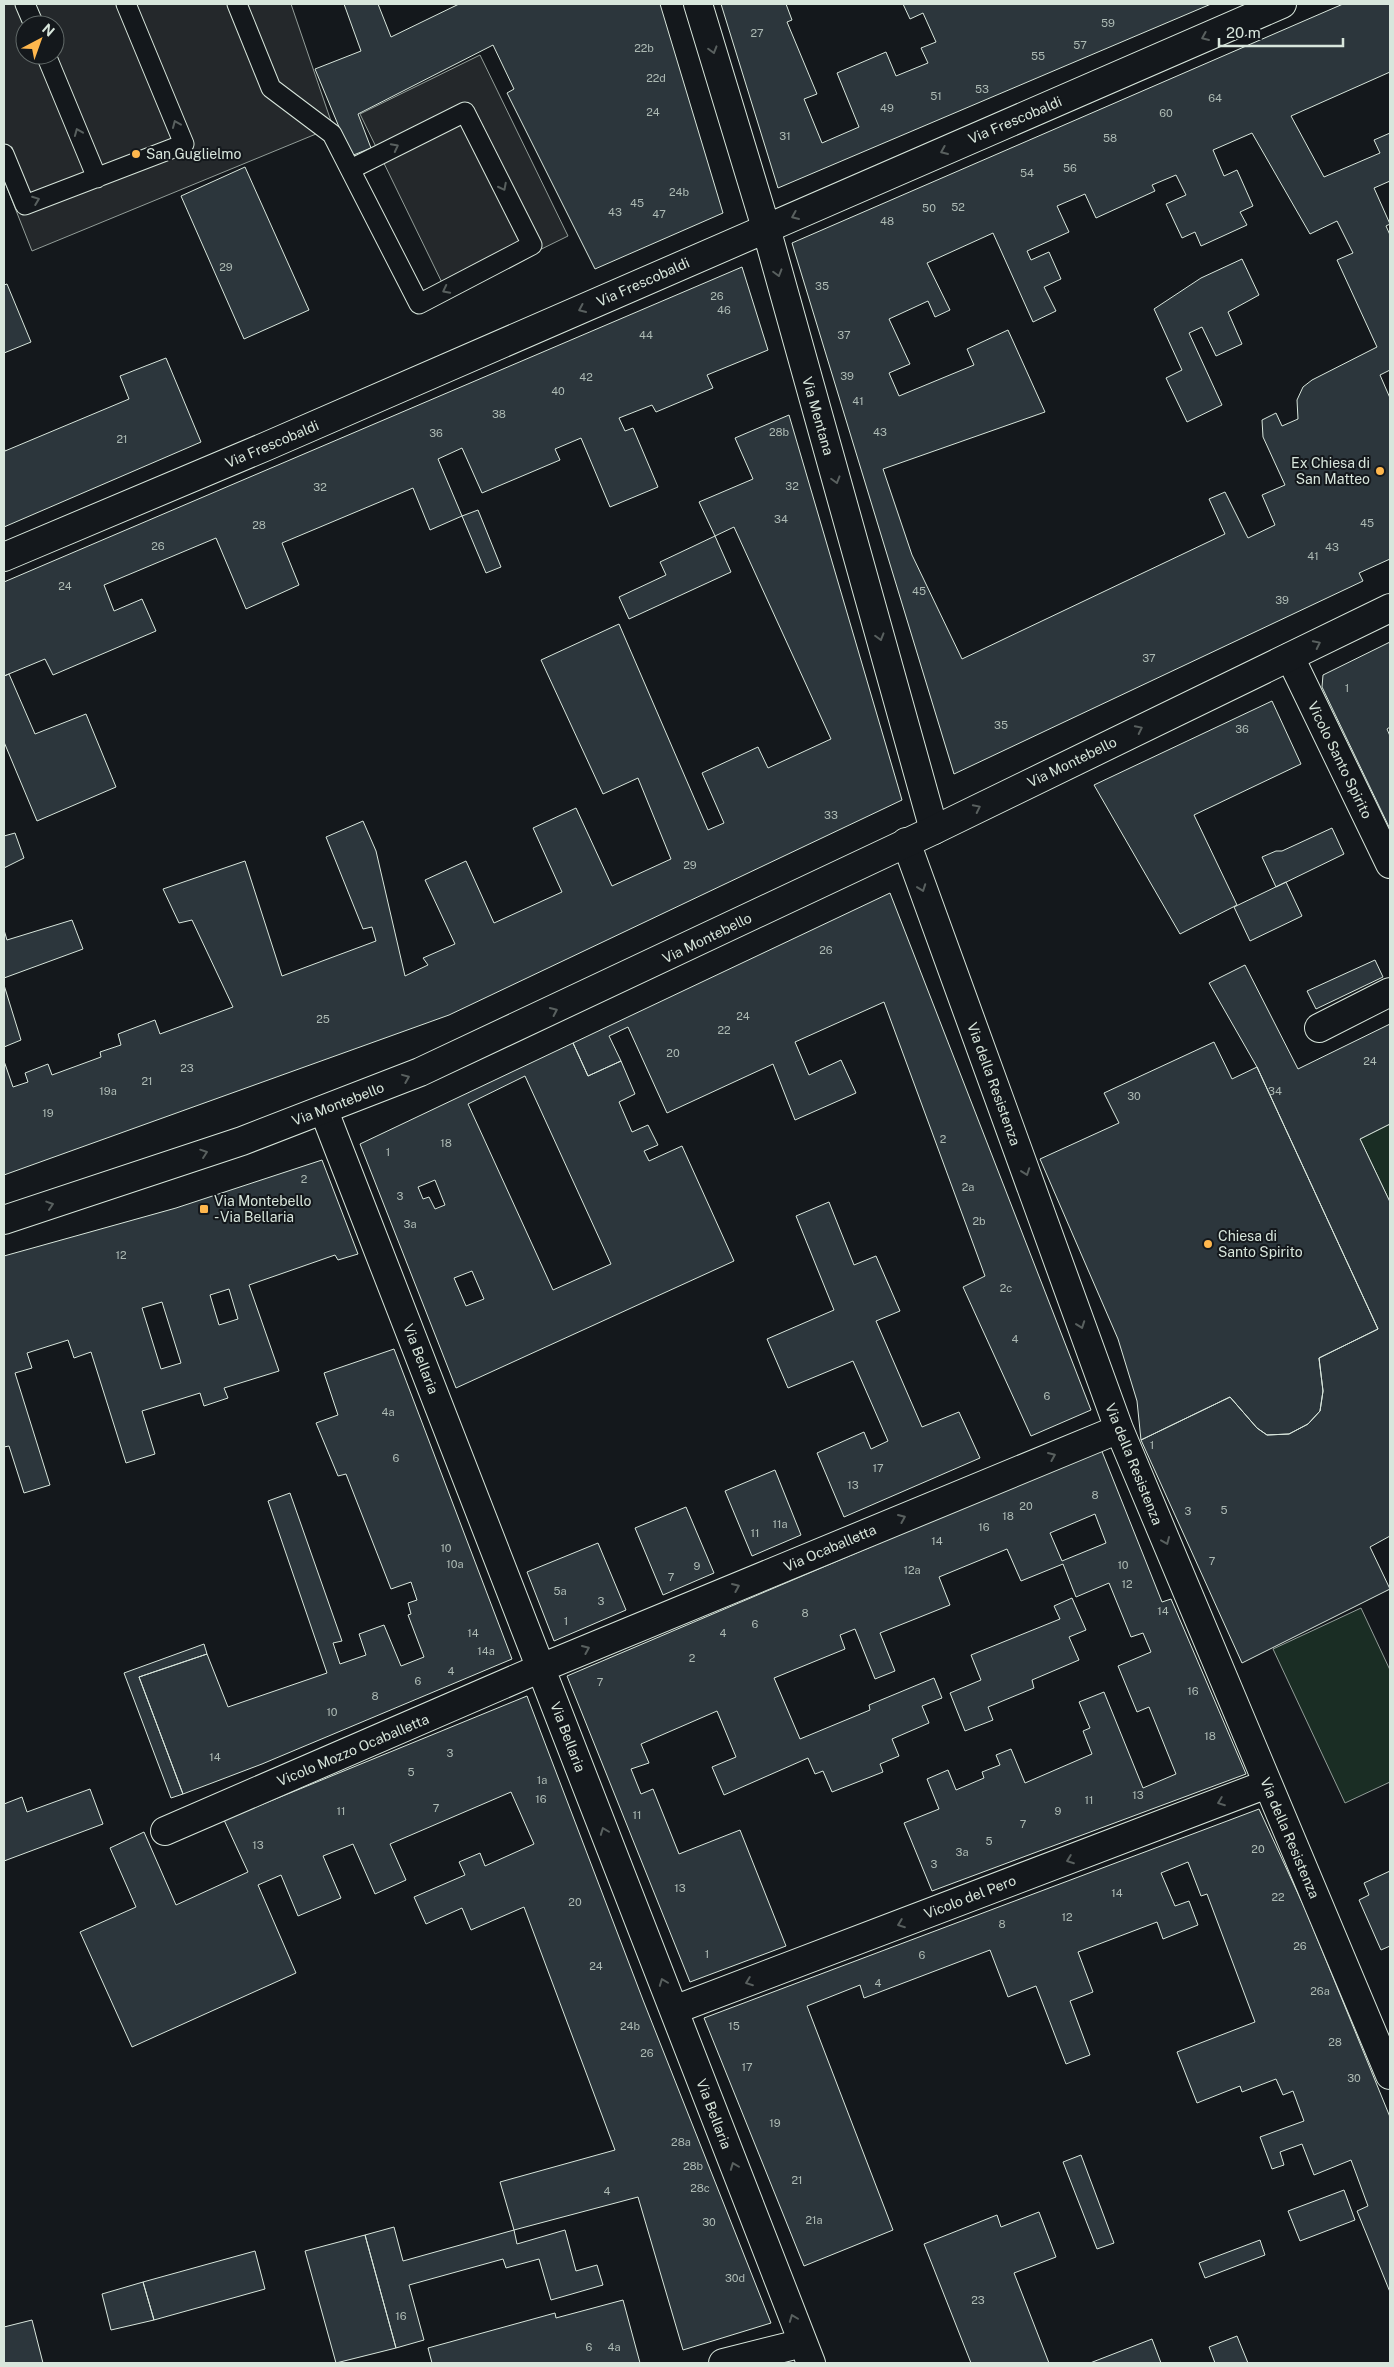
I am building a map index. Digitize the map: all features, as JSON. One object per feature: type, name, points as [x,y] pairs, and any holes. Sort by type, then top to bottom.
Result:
[{"type":"street","name":"Via Mentana","points":[[698,4],[766,228],[934,830]]},
{"type":"street","name":"Via Frescobaldi","points":[[4,557],[267,446],[1282,4]]},
{"type":"street","name":"Via Montebello","points":[[4,1220],[242,1140],[420,1072],[934,830],[1390,608]]},
{"type":"street","name":"Vicolo Santo Spirito","points":[[1290,657],[1390,864]]},
{"type":"street","name":"Via della Resistenza","points":[[906,842],[1119,1428],[1390,2075]]},
{"type":"street","points":[[1319,1028],[1390,992]]},
{"type":"street","name":"Via Bellaria","points":[[324,1110],[807,2353]]},
{"type":"street","name":"Via Ocaballetta","points":[[541,1668],[1119,1428]]},
{"type":"street","name":"Vicolo Mozzo Ocaballetta","points":[[164,1831],[541,1668]]},
{"type":"street","name":"Vicolo del Pero","points":[[674,2010],[1267,1784]]},
{"type":"street","points":[[723,2363],[807,2353]]},
{"type":"lane","points":[[4,154],[25,205],[184,144],[126,4]]},
{"type":"lane","points":[[237,4],[271,88],[332,134],[419,304],[532,246],[465,112],[351,169]]},
{"type":"lane","points":[[50,65],[97,178]]},
{"type":"green space","points":[[1390,1124],[1390,1202],[1360,1139]]},
{"type":"green space","points":[[1361,1608],[1390,1670],[1390,1782],[1345,1803],[1273,1649]]},
{"type":"shaded area","name":"San Guglielmo","points":[[4,4],[291,4],[333,127],[32,251],[4,180]]},
{"type":"shaded area","points":[[480,55],[568,236],[448,295],[360,114]]},
{"type":"building","points":[[344,4],[378,4],[391,37],[459,4],[660,4],[723,213],[595,269],[507,93],[514,89],[493,45],[358,114],[371,148],[351,156],[315,69],[361,51]]},
{"type":"building","points":[[721,4],[786,4],[792,20],[787,22],[817,94],[804,99],[822,143],[859,127],[837,73],[886,52],[896,76],[928,63],[921,48],[936,42],[923,13],[910,19],[903,4],[1211,4],[778,188]]},
{"type":"building","points":[[1343,4],[1390,4],[1390,72],[1291,116],[1324,177],[1380,153],[1374,140],[1390,133],[1390,181],[1374,188],[1390,224],[1386,226],[1390,235],[1390,370],[1380,375],[1390,398],[1390,559],[1359,573],[1363,581],[954,774],[792,243]],"holes":[[[1252,133],[1310,234],[1337,221],[1353,253],[1337,260],[1377,347],[1312,380],[1303,387],[1297,400],[1298,419],[1282,426],[1276,413],[1262,420],[1263,437],[1285,485],[1262,495],[1275,525],[1248,538],[1225,492],[1209,499],[1225,534],[962,659],[912,555],[883,469],[1045,412],[1008,330],[967,349],[974,365],[899,396],[889,373],[910,364],[889,319],[928,301],[935,317],[950,310],[927,263],[993,233],[1033,322],[1056,311],[1044,287],[1061,279],[1049,252],[1031,260],[1027,251],[1069,232],[1057,206],[1085,194],[1096,218],[1155,191],[1152,185],[1176,175],[1186,195],[1166,204],[1182,238],[1195,232],[1201,246],[1247,225],[1240,212],[1253,206],[1237,170],[1224,176],[1213,150]]]},
{"type":"building","points":[[245,167],[309,310],[244,339],[181,196]]},
{"type":"building","points":[[1242,259],[1259,295],[1228,312],[1242,344],[1216,356],[1202,327],[1189,333],[1222,405],[1187,422],[1166,378],[1182,370],[1154,309],[1201,278]]},
{"type":"building","points":[[742,267],[768,350],[707,375],[713,388],[656,412],[652,405],[619,418],[625,431],[633,428],[658,487],[610,507],[581,438],[555,449],[560,460],[482,493],[462,448],[438,459],[462,516],[430,530],[413,488],[282,543],[299,585],[246,609],[216,538],[104,585],[114,611],[142,599],[156,631],[53,675],[45,659],[4,676],[4,582]]},
{"type":"building","points":[[7,284],[31,342],[4,353],[4,285]]},
{"type":"building","points":[[166,358],[201,442],[4,527],[4,447],[5,451],[129,399],[120,376]]},
{"type":"building","points":[[789,415],[902,800],[449,1015],[4,1175],[4,1061],[13,1087],[28,1082],[25,1073],[48,1064],[52,1075],[101,1057],[100,1052],[121,1045],[118,1034],[155,1020],[160,1034],[233,1007],[192,920],[179,923],[163,889],[245,861],[282,976],[376,941],[372,927],[363,929],[326,837],[363,821],[376,851],[405,976],[428,965],[423,958],[455,944],[425,880],[466,861],[494,923],[562,892],[533,828],[576,808],[612,886],[671,859],[638,778],[603,794],[541,660],[619,624],[708,830],[724,823],[702,773],[758,747],[768,768],[831,739],[734,527],[715,536],[699,502],[753,479],[735,438]]},
{"type":"building","points":[[478,510],[501,567],[486,573],[462,516]]},
{"type":"building","points":[[715,536],[731,572],[629,619],[619,597],[666,575],[660,562]]},
{"type":"building","points":[[1390,642],[1390,727],[1387,729],[1390,736],[1390,829],[1322,687],[1323,675]]},
{"type":"building","points":[[9,674],[35,734],[86,714],[116,787],[37,821],[4,742],[4,676]]},
{"type":"building","points":[[1272,701],[1301,764],[1194,815],[1237,905],[1180,934],[1094,785]]},
{"type":"building","points":[[1332,828],[1344,854],[1276,887],[1262,857],[1276,851],[1282,851]]},
{"type":"building","points":[[15,833],[24,858],[4,868],[4,836]]},
{"type":"building","points":[[1286,882],[1302,916],[1250,941],[1234,907]]},
{"type":"building","points":[[890,893],[1091,1410],[1031,1436],[963,1287],[985,1276],[884,1002],[795,1042],[809,1075],[841,1060],[856,1093],[795,1120],[773,1064],[667,1113],[628,1027],[609,1036],[621,1061],[588,1076],[573,1043]]},
{"type":"building","points":[[72,920],[83,949],[4,978],[4,930],[7,940]]},
{"type":"building","points":[[1375,960],[1383,977],[1316,1009],[1307,991]]},
{"type":"building","points":[[1245,965],[1298,1069],[1390,1024],[1390,1124],[1360,1139],[1390,1202],[1390,1536],[1370,1547],[1390,1589],[1242,1663],[1141,1440],[1230,1397],[1257,1428],[1267,1435],[1289,1434],[1308,1424],[1320,1411],[1323,1391],[1319,1358],[1378,1329],[1257,1067],[1209,983]]},
{"type":"building","points":[[4,985],[21,1040],[4,1047]]},
{"type":"building","name":"Chiesa di Santo Spirito","points":[[1214,1042],[1232,1079],[1257,1067],[1378,1329],[1319,1358],[1323,1391],[1320,1411],[1308,1424],[1289,1434],[1267,1435],[1257,1428],[1230,1397],[1141,1440],[1137,1401],[1118,1339],[1040,1159],[1119,1123],[1104,1093]]},
{"type":"building","points":[[573,1043],[588,1076],[621,1061],[635,1094],[619,1102],[632,1132],[648,1125],[658,1145],[644,1151],[649,1161],[682,1146],[734,1261],[456,1388],[360,1144]],"holes":[[[525,1076],[611,1264],[553,1290],[468,1104]],[[435,1180],[445,1205],[435,1209],[429,1197],[423,1199],[418,1187]],[[472,1271],[484,1299],[466,1306],[454,1278]]]},
{"type":"building","points":[[322,1160],[358,1254],[338,1260],[335,1255],[249,1285],[279,1371],[224,1388],[228,1398],[204,1406],[200,1393],[142,1411],[155,1454],[126,1463],[91,1352],[74,1358],[68,1340],[27,1353],[32,1368],[15,1373],[50,1485],[24,1493],[9,1446],[4,1447],[4,1256],[176,1208]],"holes":[[[229,1289],[238,1319],[219,1325],[210,1295]],[[162,1302],[181,1363],[161,1369],[142,1308]]]},
{"type":"building","points":[[829,1202],[854,1265],[876,1256],[900,1311],[876,1321],[922,1427],[959,1412],[980,1458],[844,1517],[817,1453],[864,1432],[871,1449],[888,1441],[853,1361],[788,1388],[767,1339],[834,1310],[796,1216]]},
{"type":"building","points":[[394,1349],[512,1659],[262,1764],[183,1794],[139,1677],[207,1654],[228,1707],[327,1673],[268,1501],[290,1493],[342,1641],[333,1643],[340,1664],[366,1655],[359,1634],[384,1625],[401,1666],[424,1657],[408,1615],[411,1614],[408,1603],[417,1600],[411,1582],[391,1589],[346,1474],[338,1476],[316,1423],[338,1415],[324,1373]]},
{"type":"building","points":[[1101,1449],[1162,1602],[1171,1599],[1246,1774],[932,1891],[904,1823],[939,1809],[927,1779],[948,1770],[956,1790],[984,1778],[982,1772],[1000,1765],[996,1755],[1011,1749],[1025,1783],[1092,1754],[1083,1731],[1090,1728],[1079,1702],[1104,1692],[1143,1788],[1176,1774],[1149,1707],[1137,1712],[1118,1666],[1151,1652],[1143,1633],[1131,1637],[1109,1583],[1076,1597],[1063,1564],[1021,1581],[1007,1549],[939,1577],[950,1605],[880,1633],[895,1671],[875,1679],[855,1629],[840,1635],[845,1649],[774,1678],[800,1739],[870,1710],[869,1705],[934,1678],[942,1698],[922,1706],[929,1723],[892,1739],[899,1756],[880,1764],[883,1772],[832,1792],[823,1771],[815,1774],[808,1758],[724,1795],[712,1767],[736,1757],[717,1711],[641,1744],[649,1763],[631,1769],[641,1794],[653,1789],[679,1854],[740,1830],[786,1946],[690,1982],[567,1676]],"holes":[[[1095,1514],[1106,1543],[1062,1561],[1050,1533]]]},
{"type":"building","points":[[775,1470],[801,1535],[752,1556],[725,1491]]},
{"type":"building","points":[[686,1507],[714,1573],[663,1595],[635,1528]]},
{"type":"building","points":[[598,1543],[626,1610],[554,1641],[527,1572]]},
{"type":"building","points":[[1072,1598],[1086,1630],[1069,1637],[1079,1660],[1032,1680],[1034,1688],[988,1707],[993,1720],[965,1731],[950,1693],[981,1680],[971,1655],[1060,1619],[1054,1606]]},
{"type":"building","points":[[204,1644],[207,1654],[139,1677],[183,1794],[171,1798],[124,1673]]},
{"type":"building","points":[[527,1696],[643,2000],[771,2323],[683,2350],[638,2197],[514,2230],[500,2182],[615,2150],[524,1907],[471,1930],[462,1908],[426,1924],[414,1897],[465,1875],[459,1862],[480,1853],[485,1866],[534,1844],[511,1792],[390,1844],[406,1880],[375,1894],[353,1844],[323,1856],[341,1898],[298,1916],[281,1875],[258,1885],[296,1973],[132,2047],[80,1932],[136,1907],[110,1848],[144,1832],[176,1905],[248,1872],[224,1820]]},
{"type":"building","points":[[90,1789],[103,1824],[4,1861],[4,1804],[22,1797],[27,1812]]},
{"type":"building","points":[[1259,1809],[1306,1911],[1390,2117],[1390,2292],[1357,2211],[1368,2206],[1351,2160],[1314,2175],[1302,2144],[1280,2152],[1284,2165],[1272,2169],[1260,2137],[1304,2121],[1293,2091],[1283,2095],[1276,2079],[1242,2092],[1240,2086],[1197,2103],[1177,2052],[1255,2022],[1207,1894],[1201,1896],[1188,1862],[1161,1873],[1175,1906],[1189,1901],[1198,1925],[1163,1939],[1157,1922],[1078,1952],[1093,1992],[1070,2001],[1090,2055],[1066,2064],[1036,1986],[1008,1997],[990,1950],[864,1998],[860,1985],[807,2006],[893,2230],[804,2266],[704,2018]]},
{"type":"building","points":[[1390,1871],[1390,1946],[1381,1950],[1359,1900],[1369,1895],[1364,1883]]},
{"type":"building","points":[[1081,2155],[1114,2243],[1097,2249],[1063,2162]]},
{"type":"building","points":[[1344,2190],[1355,2220],[1300,2241],[1288,2211]]},
{"type":"building","points":[[1039,2212],[1056,2257],[1014,2273],[1049,2363],[971,2363],[924,2244],[997,2215],[1001,2227]]},
{"type":"building","points":[[394,2227],[403,2261],[514,2230],[517,2244],[565,2230],[576,2271],[597,2265],[603,2285],[551,2300],[539,2259],[506,2268],[503,2259],[409,2285],[424,2340],[396,2348],[365,2235]]},
{"type":"building","points":[[365,2235],[396,2348],[336,2363],[305,2251]]},
{"type":"building","points":[[1260,2240],[1265,2255],[1205,2278],[1199,2263]]},
{"type":"building","points":[[255,2251],[265,2289],[154,2320],[143,2282]]},
{"type":"building","points":[[143,2282],[154,2320],[111,2330],[102,2294]]},
{"type":"building","points":[[623,2300],[640,2363],[432,2363],[428,2348],[555,2313],[556,2318]]},
{"type":"building","points":[[32,2320],[43,2363],[4,2363],[4,2327]]},
{"type":"building","points":[[1237,2336],[1248,2363],[1215,2363],[1209,2347]]},
{"type":"building","points":[[1152,2339],[1161,2363],[1090,2363]]},
{"type":"place","name":"San Guglielmo","points":[[136,154]]},
{"type":"place","name":"Ex Chiesa di San Matteo","points":[[1380,471]]},
{"type":"place","name":"Via Montebello - Via Bellaria","points":[[204,1209]]},
{"type":"place","name":"Chiesa di Santo Spirito","points":[[1208,1244]]}]
